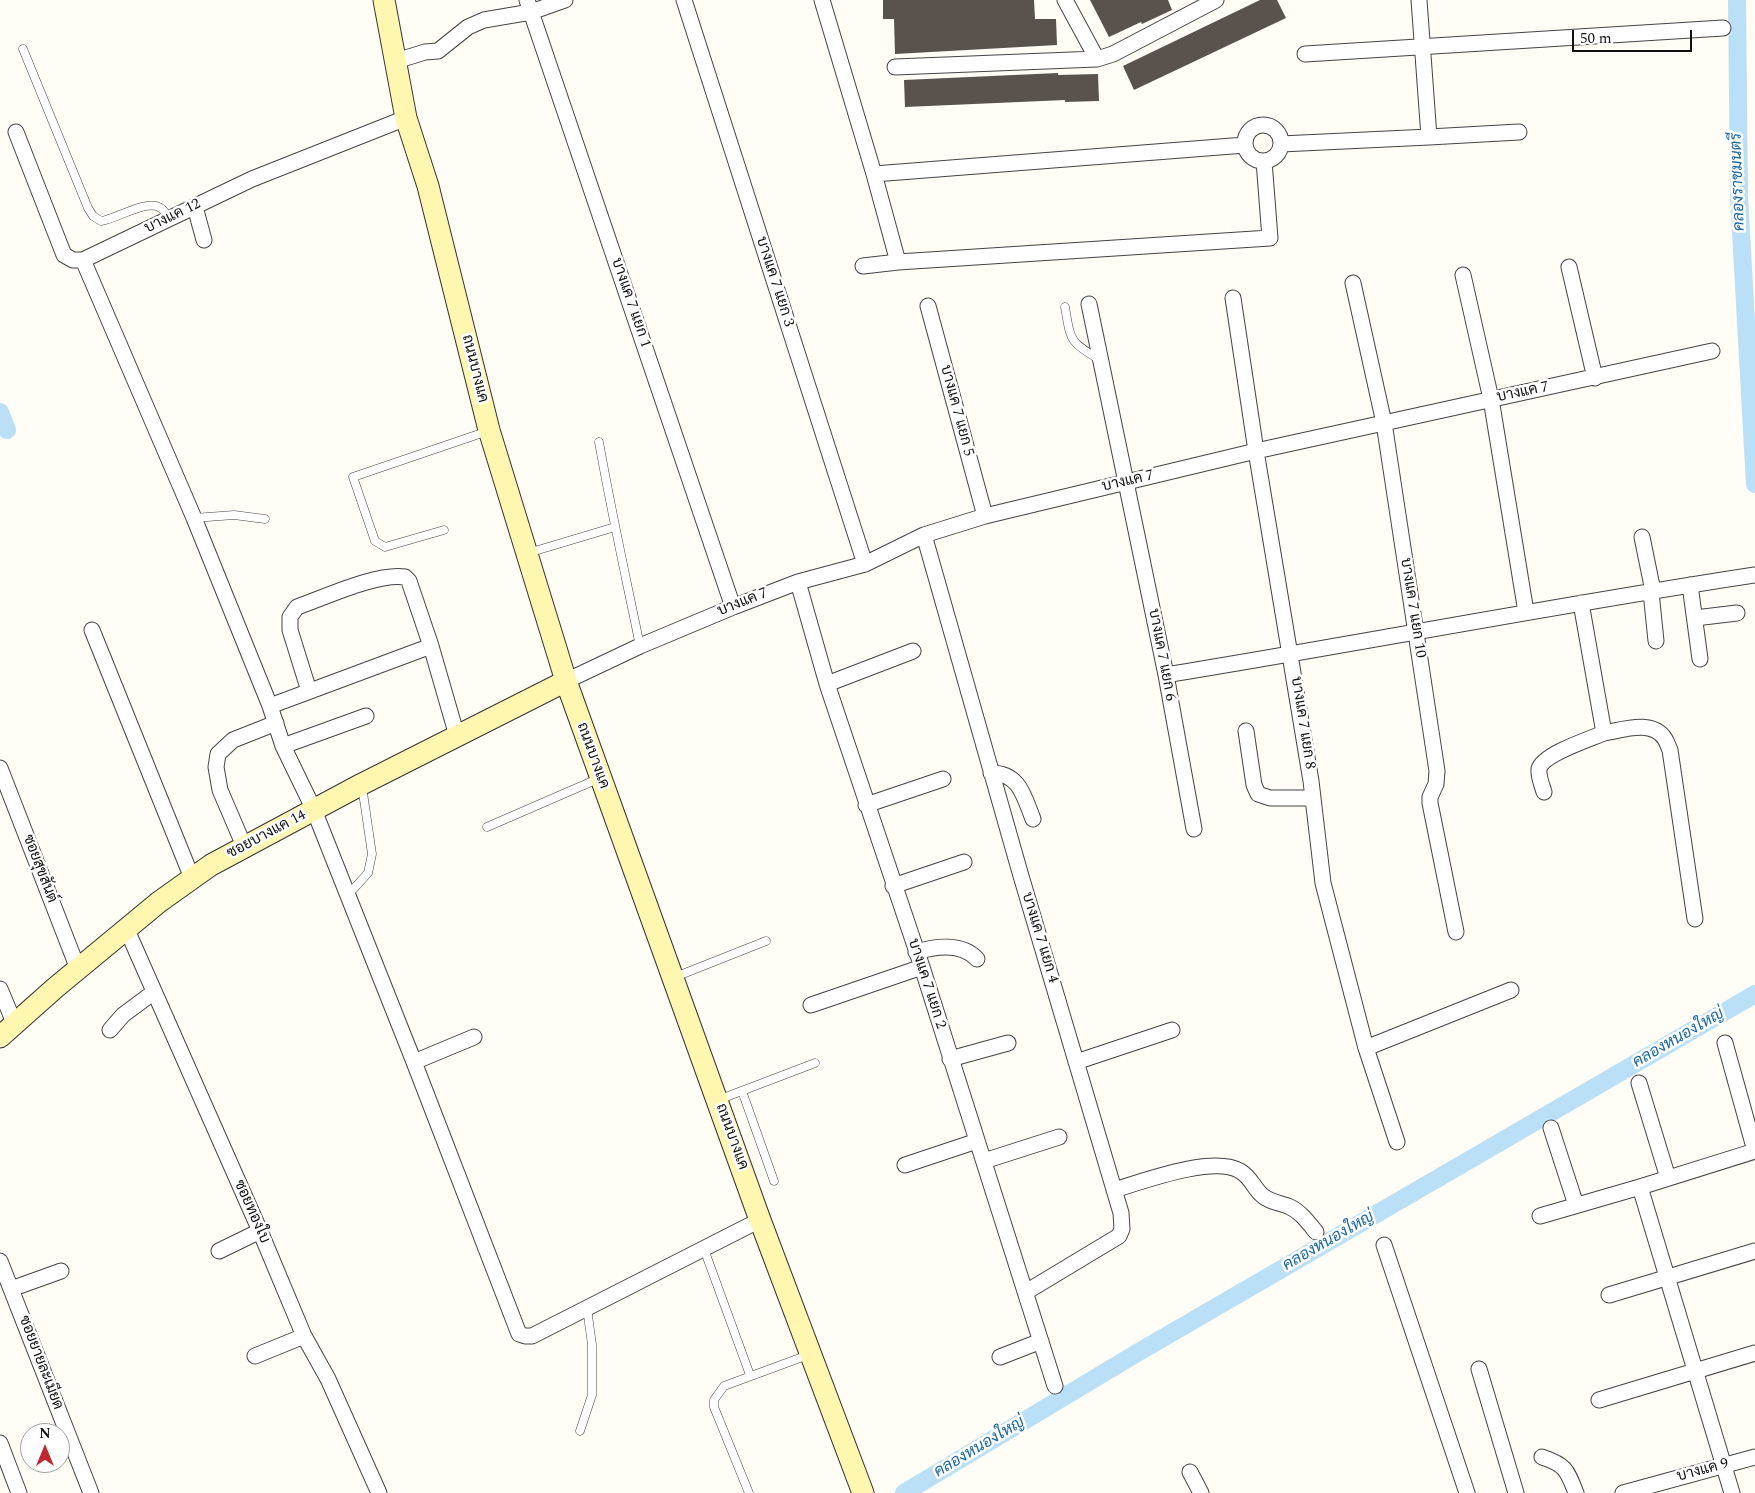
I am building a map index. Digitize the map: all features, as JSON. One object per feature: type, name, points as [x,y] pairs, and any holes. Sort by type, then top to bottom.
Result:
[{"type":"main road","name":"ถนนบางแค","points":[[384,0],[406,118],[428,186],[489,430],[566,681],[760,1220],[861,1486]]},
{"type":"main road","name":"ซอยบางแค 14","points":[[8,1031],[78,969],[159,902],[192,878],[244,846],[566,681]]},
{"type":"street","points":[[396,61],[425,52],[438,51],[468,27],[484,20],[529,6],[565,0]]},
{"type":"street","name":"บางแค 7 แยก 3","points":[[684,0],[865,564]]},
{"type":"street","points":[[822,0],[898,262]]},
{"type":"street","points":[[1065,0],[1096,59]]},
{"type":"street","points":[[895,67],[1096,59],[1113,54],[1216,0]]},
{"type":"street","points":[[1419,0],[1429,137]]},
{"type":"street","name":"บางแค 7 แยก 1","points":[[529,6],[733,607]]},
{"type":"street","points":[[1305,54],[1723,28]]},
{"type":"street","name":"บางแค 12","points":[[83,260],[252,179],[406,118]]},
{"type":"street","points":[[1262,126],[1273,128],[1280,138],[1281,144],[1274,158],[1264,161],[1254,159],[1249,155],[1245,145],[1251,130],[1262,126]]},
{"type":"street","points":[[16,132],[64,255],[73,260],[83,260],[194,518],[270,706],[283,746],[314,810],[348,895],[519,1334],[532,1336],[760,1220]]},
{"type":"street","points":[[1281,144],[1519,132]]},
{"type":"street","points":[[874,174],[1245,145]]},
{"type":"street","points":[[863,266],[898,262],[1270,238],[1264,161]]},
{"type":"street","points":[[195,207],[204,240]]},
{"type":"street","points":[[1569,267],[1595,378]]},
{"type":"street","points":[[1464,275],[1491,399],[1526,612]]},
{"type":"street","name":"บางแค 7 แยก 10","points":[[1353,283],[1384,423],[1437,772],[1436,784],[1430,797],[1430,803],[1456,932]]},
{"type":"street","name":"บางแค 7 แยก 8","points":[[1233,298],[1256,451],[1291,654],[1313,798],[1323,883],[1366,1048],[1398,1142]]},
{"type":"street","name":"บางแค 7 แยก 6","points":[[1090,304],[1166,675],[1194,829]]},
{"type":"street","name":"บางแค 7 แยก 5","points":[[928,306],[985,516]]},
{"type":"street","name":"บางแค 7","points":[[566,681],[640,646],[733,607],[798,582],[865,564],[924,535],[985,516],[1256,451],[1712,351]]},
{"type":"street","name":"บางแค 7 แยก 4","points":[[924,535],[991,773],[1122,1220],[1122,1229],[1119,1236],[1026,1292]]},
{"type":"street","points":[[1642,537],[1652,592],[1656,640]]},
{"type":"street","points":[[309,691],[290,630],[290,617],[297,608],[366,583],[395,576],[405,576],[409,581],[431,646],[457,736]]},
{"type":"street","points":[[1166,675],[1526,612],[1748,576]]},
{"type":"street","name":"บางแค 7 แยก 2","points":[[798,582],[827,684],[893,886],[922,967],[1055,1386]]},
{"type":"street","points":[[1690,585],[1700,659]]},
{"type":"street","points":[[1581,603],[1604,733]]},
{"type":"street","points":[[1695,618],[1737,613]]},
{"type":"street","points":[[92,630],[192,878]]},
{"type":"street","points":[[270,706],[431,646]]},
{"type":"street","points":[[827,684],[913,652]]},
{"type":"street","points":[[283,746],[366,716]]},
{"type":"street","points":[[244,846],[220,790],[216,768],[218,754],[233,740],[276,723]]},
{"type":"street","points":[[1544,792],[1539,773],[1541,764],[1556,753],[1604,733],[1641,727],[1650,728],[1665,738],[1670,750],[1695,919]]},
{"type":"street","points":[[1246,731],[1254,785],[1258,794],[1270,798],[1313,798]]},
{"type":"street","name":"ซอยสุขสันต์","points":[[0,768],[78,969]]},
{"type":"street","points":[[991,773],[1002,773],[1015,781],[1021,790],[1033,819]]},
{"type":"street","points":[[866,805],[943,780]]},
{"type":"street","points":[[893,886],[964,862]]},
{"type":"street","name":"ซอยทองใบ","points":[[127,930],[260,1231],[304,1336],[328,1379],[379,1493]]},
{"type":"street","points":[[916,952],[928,948],[950,948],[972,953],[977,959]]},
{"type":"street","points":[[811,1005],[922,967]]},
{"type":"street","points":[[0,989],[8,1031]]},
{"type":"street","points":[[1366,1048],[1511,990]]},
{"type":"street","points":[[110,1030],[123,1015],[154,992]]},
{"type":"street","points":[[1076,1062],[1172,1030]]},
{"type":"street","points":[[414,1062],[474,1037]]},
{"type":"street","points":[[950,1059],[1008,1043]]},
{"type":"street","points":[[1540,1216],[1755,1151],[1725,1043]]},
{"type":"street","points":[[1640,1083],[1668,1178]]},
{"type":"street","points":[[1551,1128],[1576,1205]]},
{"type":"street","points":[[984,1161],[1059,1137]]},
{"type":"street","points":[[905,1165],[977,1141]]},
{"type":"street","points":[[1114,1190],[1188,1169],[1230,1166],[1246,1174],[1264,1198],[1296,1211],[1316,1232]]},
{"type":"street","points":[[1640,1187],[1732,1493]]},
{"type":"street","points":[[219,1251],[260,1231]]},
{"type":"street","points":[[1384,1245],[1467,1493]]},
{"type":"street","points":[[1609,1295],[1755,1251]]},
{"type":"street","name":"ซอยยายละเมียด","points":[[0,1261],[91,1493]]},
{"type":"street","points":[[11,1290],[61,1271]]},
{"type":"street","points":[[255,1356],[304,1336]]},
{"type":"street","points":[[1000,1357],[1042,1341]]},
{"type":"street","points":[[1599,1400],[1755,1353]]},
{"type":"street","points":[[1479,1369],[1516,1493]]},
{"type":"street","points":[[0,1443],[19,1493]]},
{"type":"street","points":[[1542,1457],[1557,1462],[1568,1472],[1576,1493]]},
{"type":"street","name":"บางแค 9","points":[[1623,1493],[1755,1457]]},
{"type":"street","points":[[1190,1472],[1201,1493]]},
{"type":"lane","points":[[23,50],[93,216],[101,221],[110,220],[153,204],[162,208],[169,219]]},
{"type":"lane","points":[[1065,307],[1070,335],[1074,344],[1101,361]]},
{"type":"lane","points":[[444,530],[385,547],[375,541],[353,476],[489,430]]},
{"type":"lane","points":[[599,442],[640,646]]},
{"type":"lane","points":[[194,518],[234,515],[265,520]]},
{"type":"lane","points":[[526,554],[615,528]]},
{"type":"lane","points":[[487,827],[600,778]]},
{"type":"lane","points":[[348,895],[368,873],[372,854],[362,784]]},
{"type":"lane","points":[[673,977],[766,941]]},
{"type":"lane","points":[[718,1100],[815,1063]]},
{"type":"lane","points":[[742,1091],[774,1181]]},
{"type":"lane","points":[[704,1249],[750,1375]]},
{"type":"lane","points":[[580,1430],[592,1395],[592,1346],[587,1308]]},
{"type":"lane","points":[[749,1493],[714,1407],[714,1400],[724,1386],[810,1354]]},
{"type":"building","points":[[883,0],[1034,0],[1035,19],[1056,19],[1057,45],[895,54],[894,19],[883,19]]},
{"type":"building","points":[[1090,0],[1168,0],[1172,10],[1109,37]]},
{"type":"building","points":[[1260,0],[1277,0],[1286,18],[1134,90],[1123,66]]},
{"type":"building","points":[[1058,73],[1058,75],[1098,74],[1099,101],[1065,102],[1065,100],[905,107],[904,80]]},
{"type":"waterway","name":"คลองราชมนตรี","points":[[1737,0],[1739,196],[1755,484]]},
{"type":"waterway","points":[[0,412],[7,430]]},
{"type":"waterway","name":"คลองหนองใหญ่","points":[[904,1493],[1137,1353],[1755,994]]}]
